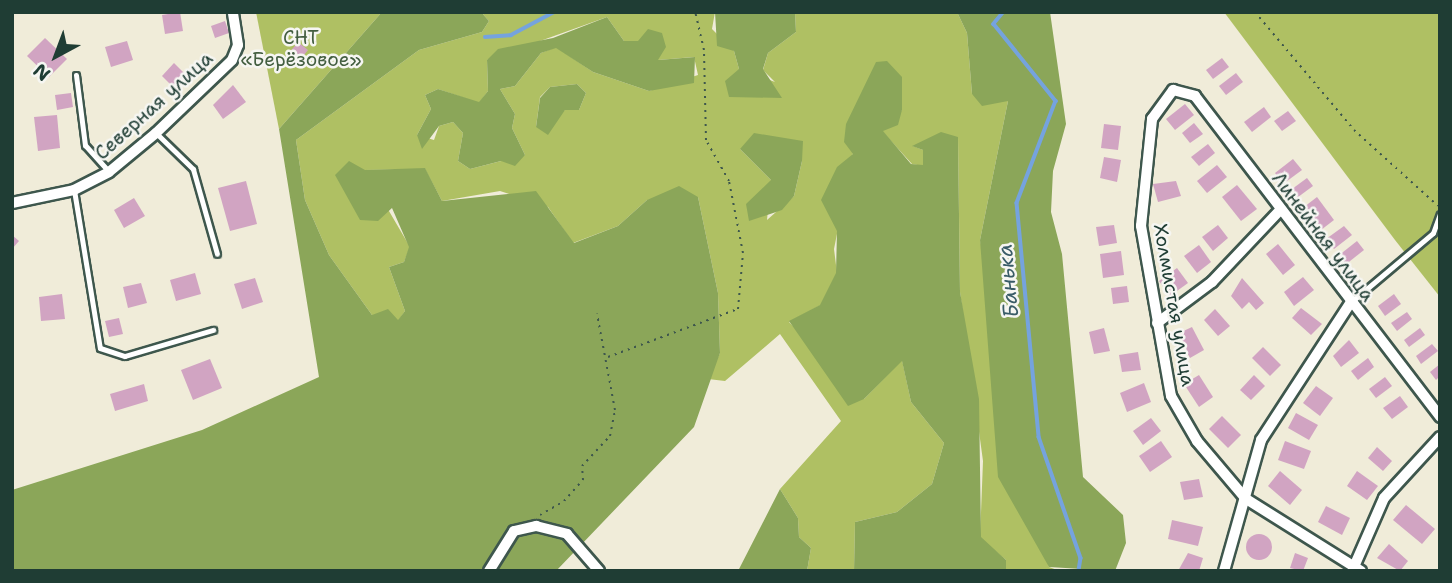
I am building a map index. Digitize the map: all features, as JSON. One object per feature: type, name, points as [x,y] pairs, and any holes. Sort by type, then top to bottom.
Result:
[{"type":"street","name":"Северная улица","points":[[12,203],[74,190],[109,172],[156,133],[232,60],[238,45],[233,12]]},
{"type":"street","name":"Линейная улица","points":[[1173,90],[1195,96],[1440,417]]},
{"type":"street","name":"Холмистая улица","points":[[1173,90],[1152,119],[1141,226],[1171,396],[1197,441],[1246,499],[1356,569]]},
{"type":"street","points":[[1157,323],[1212,282],[1280,210]]},
{"type":"street","points":[[1224,571],[1261,440],[1280,404],[1351,302]]},
{"type":"street","points":[[1356,569],[1384,498],[1440,437]]},
{"type":"street","points":[[489,571],[514,531],[536,526],[567,534],[599,571]]},
{"type":"lane","points":[[76,75],[85,145],[109,172]]},
{"type":"lane","points":[[156,133],[194,169],[217,254]]},
{"type":"lane","points":[[74,190],[100,348],[125,356],[214,330]]},
{"type":"lane","points":[[1351,302],[1433,233],[1440,214]]},
{"type":"lane","points":[[1433,233],[1440,236]]},
{"type":"path","points":[[608,357],[738,309],[743,253],[729,181],[706,140],[704,50],[695,12]]},
{"type":"path","points":[[1255,12],[1354,130],[1440,207]]},
{"type":"path","points":[[536,526],[583,480],[582,466],[610,436],[615,410],[608,357],[597,314]]},
{"type":"green space","name":"СНТ «Берёзовое»","points":[[256,12],[382,12],[279,129]]},
{"type":"green space","points":[[382,12],[481,12],[489,21],[482,32],[419,50],[296,140],[305,200],[329,255],[372,315],[388,309],[398,320],[405,311],[389,267],[404,262],[409,247],[392,208],[378,221],[360,220],[335,175],[349,161],[365,170],[425,168],[442,201],[536,191],[574,243],[618,226],[647,200],[679,186],[698,197],[718,293],[720,353],[694,427],[556,571],[12,571],[12,490],[202,430],[319,377],[279,129]]},
{"type":"green space","points":[[481,12],[715,12],[712,29],[734,51],[739,69],[775,82],[763,70],[768,53],[796,32],[795,12],[957,12],[967,33],[972,94],[1008,101],[980,240],[1049,567],[1060,571],[1006,571],[1006,560],[980,538],[983,461],[960,292],[958,137],[913,146],[923,150],[923,166],[912,164],[882,131],[902,110],[902,77],[853,153],[834,249],[837,273],[821,305],[789,322],[864,399],[902,360],[911,402],[944,443],[932,484],[897,512],[855,522],[854,571],[807,571],[811,548],[799,537],[798,518],[780,489],[841,421],[780,334],[725,381],[708,379],[720,353],[718,293],[698,197],[647,200],[618,226],[573,243],[548,207],[500,191],[442,201],[425,169],[365,170],[410,247],[404,262],[389,267],[405,311],[398,321],[372,315],[329,255],[305,200],[296,140],[419,50],[482,32],[489,21]],"holes":[[[607,17],[624,41],[638,41],[658,60],[694,57],[698,75],[649,91],[593,72],[556,47],[541,53],[515,86],[500,89],[515,114],[512,128],[525,155],[470,169],[458,161],[463,133],[453,122],[439,126],[434,140],[417,135],[431,109],[425,95],[438,89],[479,103],[488,91],[487,60]],[[577,84],[586,93],[579,110],[565,110],[536,127],[540,97],[550,87]],[[740,149],[802,161],[794,196],[767,220],[771,180]]]},
{"type":"green space","points":[[715,12],[795,12],[796,32],[768,53],[763,69],[782,98],[729,97],[725,81],[739,69],[734,51],[717,46]]},
{"type":"green space","points":[[957,12],[1050,12],[1066,124],[1053,171],[1051,212],[1062,254],[1083,477],[1123,515],[1126,543],[1115,571],[1049,567],[998,477],[980,240],[1008,101],[982,106],[972,94],[967,33]]},
{"type":"green space","points":[[1224,12],[1440,12],[1440,297],[1395,240]]},
{"type":"green space","points":[[607,17],[624,41],[638,41],[648,29],[662,33],[666,47],[658,60],[695,57],[694,83],[649,91],[593,72],[556,48],[541,53],[515,86],[500,89],[515,114],[512,128],[525,155],[515,166],[501,161],[470,169],[458,161],[463,133],[453,122],[439,126],[422,149],[417,135],[431,109],[425,95],[438,89],[479,102],[488,91],[487,60],[498,49],[553,38]]},
{"type":"green space","points":[[887,61],[902,77],[902,110],[898,125],[883,131],[911,164],[923,165],[923,150],[912,146],[941,132],[958,137],[960,292],[979,399],[981,537],[1006,560],[1006,571],[854,571],[855,522],[897,512],[932,484],[944,443],[911,402],[902,361],[864,399],[848,406],[789,321],[820,305],[836,273],[837,231],[821,200],[837,167],[853,154],[844,142],[846,124],[876,62]]},
{"type":"green space","points":[[577,84],[586,93],[579,110],[565,110],[548,135],[536,127],[540,98],[550,87]]},
{"type":"green space","points":[[754,133],[803,141],[802,161],[794,196],[782,210],[749,221],[746,204],[771,180],[740,149]]},
{"type":"green space","points":[[780,489],[798,518],[799,537],[811,548],[807,571],[738,571]]},
{"type":"building","points":[[180,12],[183,31],[165,34],[162,15]]},
{"type":"building","points":[[225,21],[229,33],[215,38],[211,26]]},
{"type":"building","points":[[45,38],[67,59],[49,77],[27,56]]},
{"type":"building","points":[[127,41],[133,60],[111,67],[105,47]]},
{"type":"building","points":[[298,42],[308,50],[299,61],[289,53]]},
{"type":"building","points":[[1222,58],[1229,67],[1213,79],[1206,70]]},
{"type":"building","points":[[174,63],[186,75],[174,88],[162,76]]},
{"type":"building","points":[[1236,73],[1243,82],[1226,95],[1219,86]]},
{"type":"building","points":[[233,85],[246,102],[223,119],[213,105]]},
{"type":"building","points":[[71,93],[73,107],[57,110],[55,95]]},
{"type":"building","points":[[1185,104],[1194,115],[1175,130],[1166,119]]},
{"type":"building","points":[[1264,107],[1271,117],[1252,132],[1244,122]]},
{"type":"building","points":[[1288,111],[1296,121],[1282,131],[1274,121]]},
{"type":"building","points":[[57,115],[60,148],[38,151],[34,117]]},
{"type":"building","points":[[1194,123],[1203,134],[1190,143],[1182,133]]},
{"type":"building","points":[[1104,124],[1121,126],[1118,150],[1101,148]]},
{"type":"building","points":[[1208,144],[1215,153],[1199,166],[1191,157]]},
{"type":"building","points":[[1104,157],[1121,160],[1117,182],[1100,178]]},
{"type":"building","points":[[1293,159],[1302,170],[1283,184],[1275,173]]},
{"type":"building","points":[[1217,165],[1227,177],[1207,193],[1197,181]]},
{"type":"building","points":[[1307,178],[1313,186],[1294,200],[1288,192]]},
{"type":"building","points":[[246,181],[257,224],[230,231],[218,188]]},
{"type":"building","points":[[1176,181],[1181,196],[1158,202],[1153,184]]},
{"type":"building","points":[[1237,185],[1257,209],[1241,221],[1222,197]]},
{"type":"building","points":[[1317,197],[1334,220],[1321,230],[1304,207]]},
{"type":"building","points":[[134,198],[145,216],[124,228],[114,210]]},
{"type":"building","points":[[1114,225],[1117,243],[1099,246],[1096,227]]},
{"type":"building","points":[[1218,225],[1228,238],[1213,251],[1202,237]]},
{"type":"building","points":[[1344,226],[1352,235],[1334,249],[1326,239]]},
{"type":"building","points":[[12,235],[19,241],[12,249]]},
{"type":"building","points":[[1357,241],[1364,250],[1345,265],[1338,256]]},
{"type":"building","points":[[1278,244],[1295,265],[1283,275],[1266,254]]},
{"type":"building","points":[[1199,245],[1211,262],[1197,273],[1184,256]]},
{"type":"building","points":[[1121,251],[1124,275],[1103,278],[1100,254]]},
{"type":"building","points":[[1177,268],[1188,283],[1170,296],[1159,281]]},
{"type":"building","points":[[195,273],[201,294],[176,301],[170,280]]},
{"type":"building","points":[[1303,277],[1314,290],[1294,306],[1284,292]]},
{"type":"building","points":[[255,278],[263,302],[242,309],[234,284]]},
{"type":"building","points":[[1242,278],[1264,303],[1256,310],[1249,302],[1242,309],[1231,296]]},
{"type":"building","points":[[141,283],[147,303],[128,308],[123,287]]},
{"type":"building","points":[[1127,286],[1129,302],[1113,304],[1111,288]]},
{"type":"building","points":[[62,294],[65,319],[41,321],[39,297]]},
{"type":"building","points":[[1394,294],[1401,304],[1385,316],[1378,306]]},
{"type":"building","points":[[1301,308],[1322,324],[1311,335],[1292,318]]},
{"type":"building","points":[[1215,309],[1230,326],[1218,336],[1204,320]]},
{"type":"building","points":[[1407,312],[1412,319],[1397,331],[1391,323]]},
{"type":"building","points":[[119,318],[123,334],[109,337],[105,321]]},
{"type":"building","points":[[1192,327],[1204,350],[1190,358],[1177,334]]},
{"type":"building","points":[[1104,328],[1110,351],[1094,354],[1089,332]]},
{"type":"building","points":[[1420,328],[1425,335],[1409,347],[1404,340]]},
{"type":"building","points":[[1349,340],[1359,353],[1341,367],[1333,356]]},
{"type":"building","points":[[1432,344],[1438,351],[1421,364],[1416,356]]},
{"type":"building","points":[[1263,347],[1281,365],[1270,376],[1252,358]]},
{"type":"building","points":[[1138,352],[1141,370],[1122,372],[1119,355]]},
{"type":"building","points":[[1368,358],[1374,367],[1358,380],[1351,371]]},
{"type":"building","points":[[210,359],[222,388],[193,400],[181,370]]},
{"type":"building","points":[[1440,364],[1440,376],[1436,380],[1430,372]]},
{"type":"building","points":[[1199,375],[1213,397],[1199,407],[1184,384]]},
{"type":"building","points":[[1254,375],[1265,386],[1251,400],[1240,390]]},
{"type":"building","points":[[1385,377],[1392,386],[1376,398],[1369,389]]},
{"type":"building","points":[[1144,383],[1151,402],[1127,412],[1120,393]]},
{"type":"building","points":[[144,384],[148,401],[115,411],[110,394]]},
{"type":"building","points":[[1316,386],[1333,398],[1320,416],[1303,403]]},
{"type":"building","points":[[1400,396],[1408,407],[1392,419],[1383,408]]},
{"type":"building","points":[[1296,413],[1318,425],[1309,440],[1288,428]]},
{"type":"building","points":[[1222,416],[1241,435],[1228,448],[1209,429]]},
{"type":"building","points":[[1151,418],[1161,431],[1143,445],[1133,431]]},
{"type":"building","points":[[1161,441],[1172,457],[1150,472],[1139,456]]},
{"type":"building","points":[[1285,441],[1311,451],[1304,469],[1278,460]]},
{"type":"building","points":[[1377,447],[1392,461],[1383,471],[1368,458]]},
{"type":"building","points":[[1280,471],[1302,490],[1290,505],[1268,486]]},
{"type":"building","points":[[1357,471],[1378,486],[1367,500],[1347,486]]},
{"type":"building","points":[[1199,479],[1203,497],[1184,500],[1180,482]]},
{"type":"building","points":[[1406,505],[1435,529],[1422,544],[1393,520]]},
{"type":"building","points":[[1326,506],[1350,518],[1342,535],[1318,522]]},
{"type":"building","points":[[1172,520],[1203,527],[1198,546],[1168,539]]},
{"type":"building","points":[[1259,534],[1268,538],[1272,547],[1268,556],[1259,560],[1250,556],[1246,547],[1250,538]]},
{"type":"building","points":[[1389,544],[1408,561],[1400,571],[1377,558]]},
{"type":"building","points":[[1188,553],[1203,558],[1199,571],[1178,571]]},
{"type":"building","points":[[1295,553],[1308,558],[1303,571],[1290,568]]},
{"type":"waterway","points":[[485,37],[511,35],[554,12]]},
{"type":"waterway","name":"Банька","points":[[1004,12],[994,24],[1056,101],[1017,203],[1039,437],[1081,558],[1079,571]]}]
